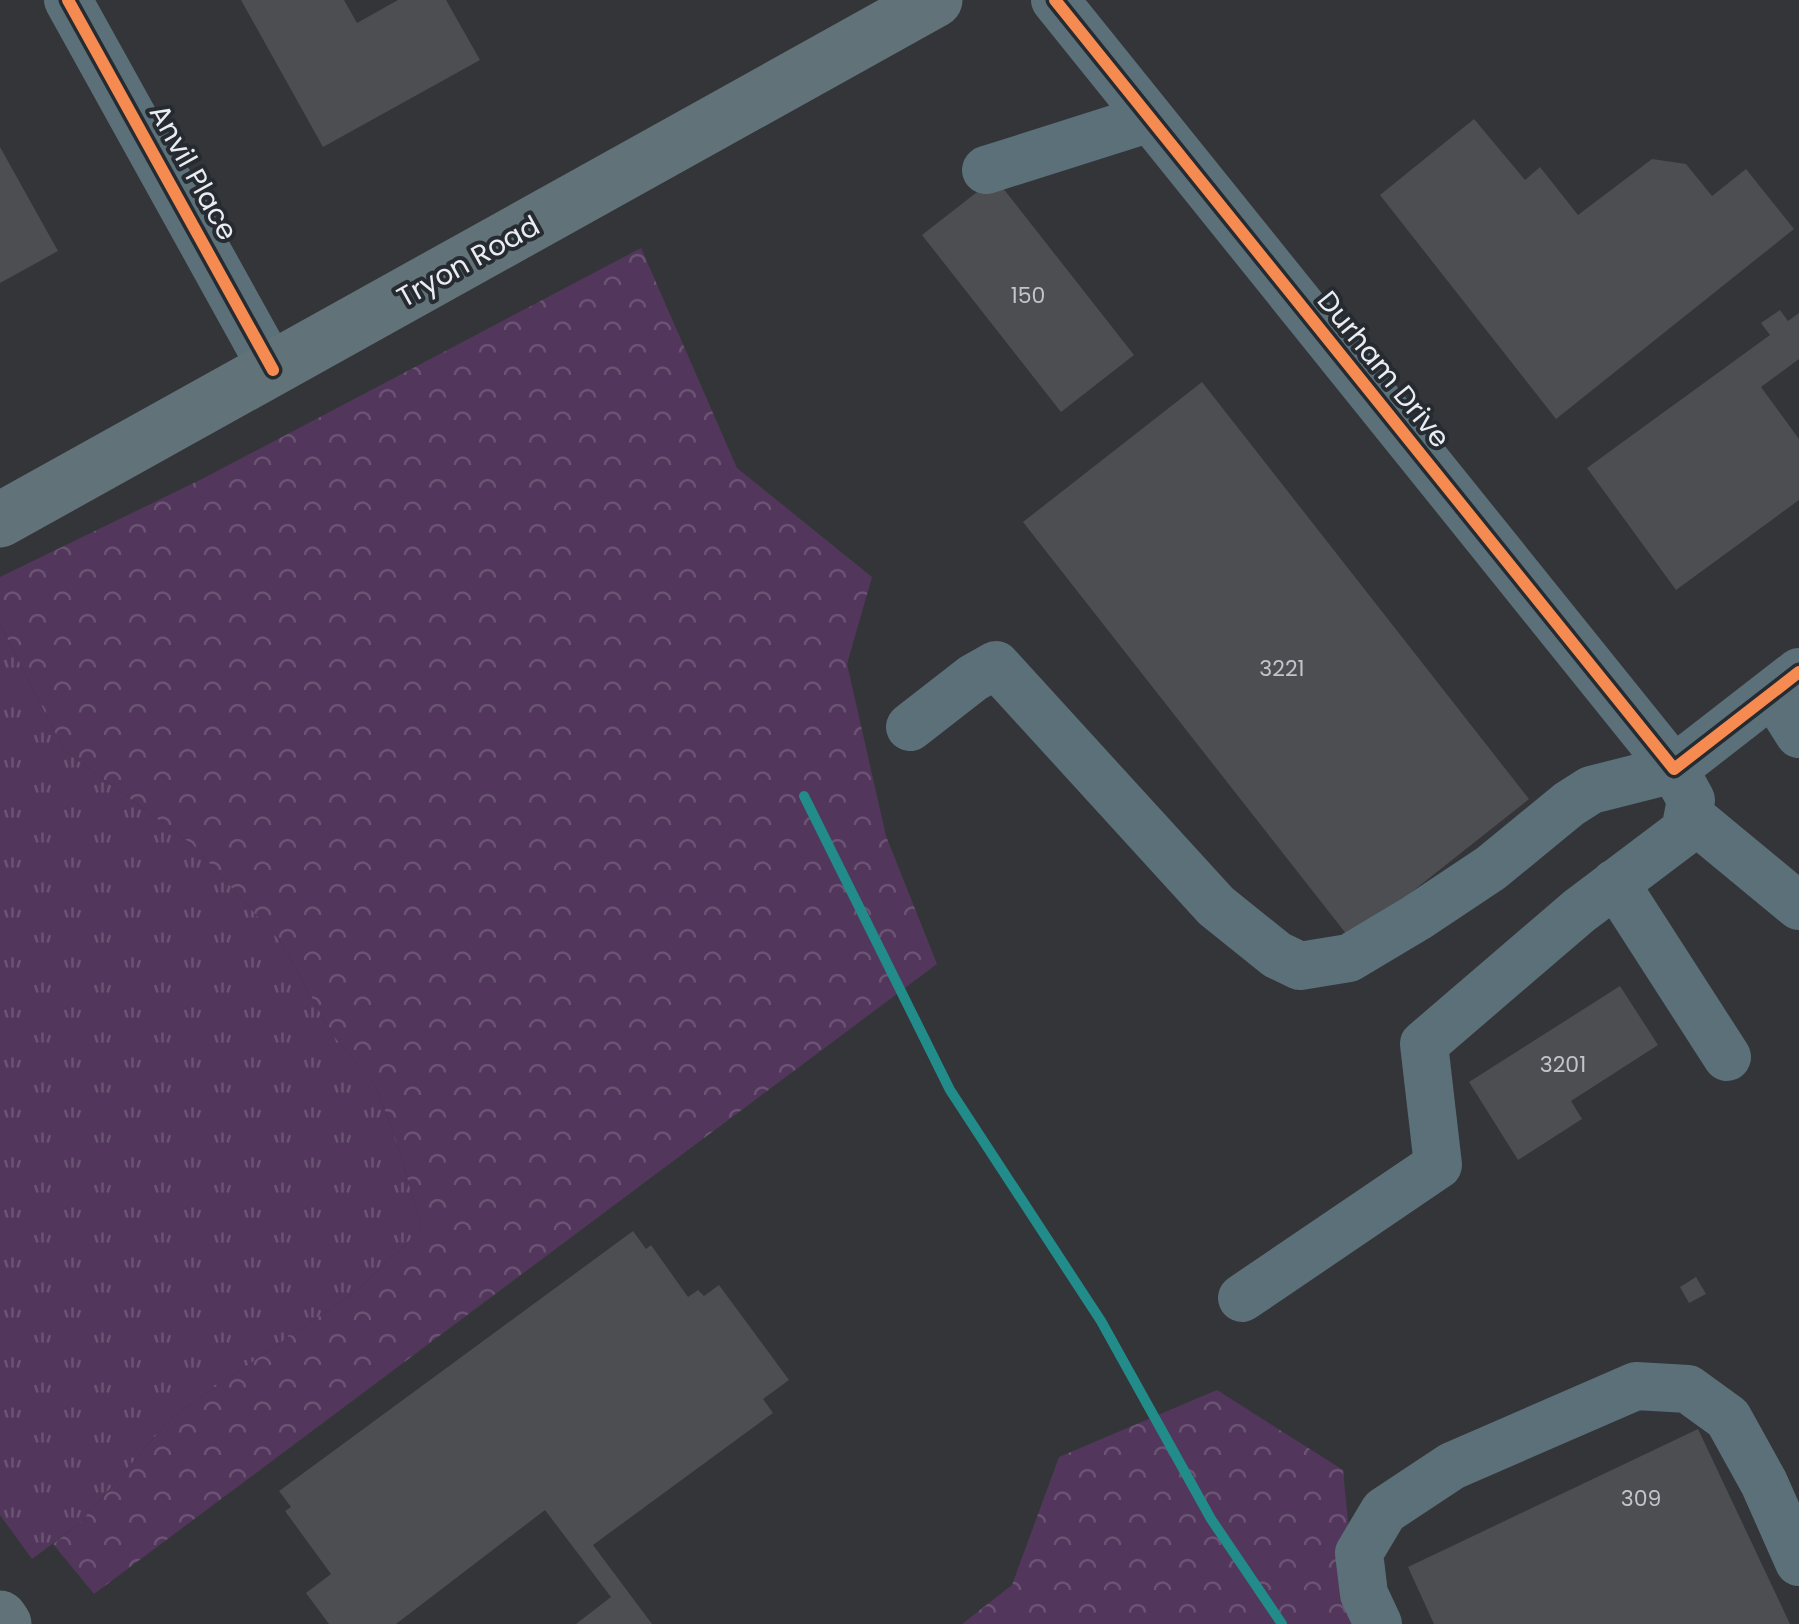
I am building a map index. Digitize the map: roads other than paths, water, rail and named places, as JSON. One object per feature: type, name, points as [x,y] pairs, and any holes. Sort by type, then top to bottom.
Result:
[{"type":"main road","name":"Tryon Road","points":[[0,520],[935,0]]},
{"type":"street","name":"Anvil Place","points":[[68,0],[273,370]]},
{"type":"street","name":"Durham Drive","points":[[1055,0],[1674,769],[1691,800],[1690,816]]},
{"type":"street","points":[[986,170],[1150,118]]},
{"type":"street","points":[[910,727],[973,678],[996,666],[1216,906],[1278,955],[1300,966],[1349,958],[1416,918],[1491,868],[1568,804],[1591,790],[1674,769],[1786,682],[1799,734]]},
{"type":"street","points":[[1242,1298],[1438,1165],[1424,1044],[1615,883],[1685,831],[1690,816],[1799,906]]},
{"type":"street","points":[[1615,883],[1727,1057]]},
{"type":"street","points":[[1378,1624],[1364,1594],[1359,1553],[1384,1512],[1452,1466],[1636,1386],[1688,1389],[1728,1418],[1764,1483],[1799,1562]]},
{"type":"waterway","points":[[804,796],[950,1090],[1101,1321],[1211,1519],[1282,1624]]}]
